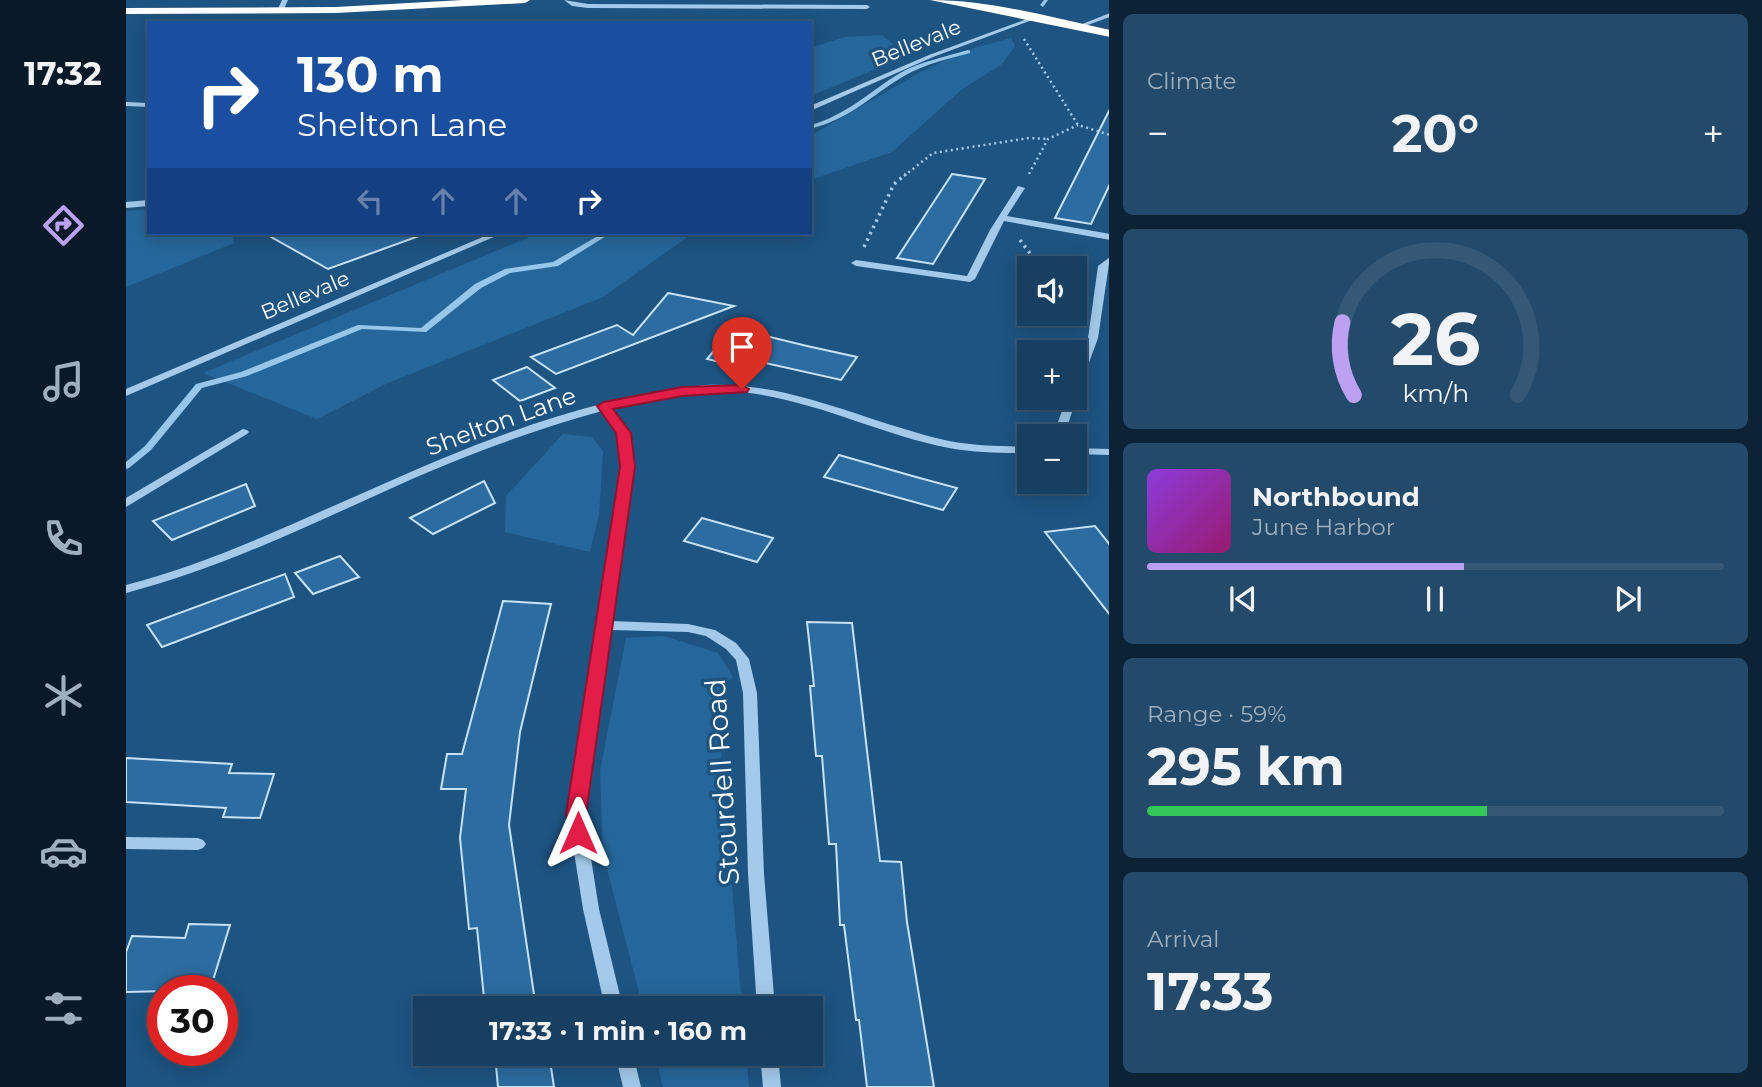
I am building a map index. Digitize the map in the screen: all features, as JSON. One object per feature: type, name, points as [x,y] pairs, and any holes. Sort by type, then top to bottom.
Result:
[{"type":"highway","points":[[126,11],[525,0]]},
{"type":"highway","points":[[936,0],[1037,17],[1109,34]]},
{"type":"street","points":[[567,0],[574,5],[588,6],[867,6]]},
{"type":"street","points":[[1080,26],[1109,15]]},
{"type":"street","name":"Bellevale","points":[[812,108],[932,55],[1037,17]]},
{"type":"street","points":[[126,104],[147,105]]},
{"type":"street","points":[[856,263],[970,279],[1021,188]]},
{"type":"street","points":[[126,205],[147,203]]},
{"type":"street","points":[[1004,218],[1109,237]]},
{"type":"street","name":"Bellevale","points":[[126,393],[494,235]]},
{"type":"street","points":[[1087,354],[1093,338],[1103,266],[1109,260]]},
{"type":"street","name":"Shelton Lane","points":[[126,589],[222,561],[391,484],[549,423],[604,406],[682,391],[725,388],[759,391],[948,444],[1017,449]]},
{"type":"street","points":[[604,406],[623,433],[627,467],[576,814],[591,908],[611,996]]},
{"type":"street","points":[[126,503],[243,432]]},
{"type":"street","points":[[1087,451],[1109,452]]},
{"type":"street","name":"Stourdell Road","points":[[603,625],[688,628],[710,634],[731,646],[742,659],[750,693],[765,996]]},
{"type":"street","points":[[126,843],[198,844]]},
{"type":"street","points":[[627,1066],[632,1087]]},
{"type":"street","points":[[770,1066],[772,1087]]},
{"type":"path","points":[[1016,26],[1078,125],[1109,135]]},
{"type":"path","points":[[856,263],[894,184],[933,153],[1029,138],[1048,139],[1078,125]]},
{"type":"path","points":[[1021,188],[1048,139]]},
{"type":"shaded area","points":[[882,35],[908,56],[812,95],[812,47],[845,37]]},
{"type":"shaded area","points":[[1011,38],[1015,46],[1002,64],[961,90],[892,152],[812,179],[812,135],[917,74],[967,50]]},
{"type":"shaded area","points":[[147,209],[147,235],[232,235],[234,243],[126,287],[126,211]]},
{"type":"shaded area","points":[[534,235],[690,235],[603,297],[388,383],[317,419],[203,373]]},
{"type":"shaded area","points":[[563,434],[592,437],[603,451],[599,514],[590,552],[505,532],[506,496]]},
{"type":"shaded area","points":[[664,636],[718,653],[733,677],[716,692],[741,996],[640,996],[603,853],[600,771],[626,638]]},
{"type":"shaded area","points":[[658,1066],[747,1066],[749,1087],[663,1087]]},
{"type":"building","points":[[1109,111],[1109,186],[1091,224],[1055,218]]},
{"type":"building","points":[[952,174],[985,179],[933,264],[897,258]]},
{"type":"building","points":[[268,235],[419,235],[419,236],[328,269]]},
{"type":"building","points":[[668,293],[734,306],[556,374],[531,357],[617,325],[633,335]]},
{"type":"building","points":[[733,328],[857,357],[841,380],[752,360],[745,368],[707,359]]},
{"type":"building","points":[[527,367],[555,388],[520,401],[493,380]]},
{"type":"building","points":[[839,455],[957,488],[943,510],[824,477]]},
{"type":"building","points":[[484,481],[495,503],[433,534],[410,518]]},
{"type":"building","points":[[246,484],[255,506],[172,540],[153,521]]},
{"type":"building","points":[[702,518],[773,538],[757,562],[684,541]]},
{"type":"building","points":[[1095,526],[1109,544],[1109,614],[1045,532]]},
{"type":"building","points":[[340,556],[359,577],[313,594],[295,573]]},
{"type":"building","points":[[285,574],[294,597],[162,647],[147,625]]},
{"type":"building","points":[[503,601],[551,604],[520,732],[509,825],[534,996],[484,996],[477,928],[469,929],[460,838],[466,789],[441,789],[447,754],[462,754]]},
{"type":"building","points":[[807,622],[852,623],[880,861],[901,862],[907,922],[934,1087],[867,1087],[844,925],[840,925],[836,844],[829,844],[822,756],[816,756],[810,686],[814,686]]},
{"type":"building","points":[[126,758],[232,764],[229,773],[274,774],[260,818],[223,817],[226,808],[126,802]]},
{"type":"building","points":[[189,924],[230,925],[215,975],[147,975],[147,992],[126,992],[126,952],[132,936],[185,938]]},
{"type":"building","points":[[496,1066],[551,1066],[554,1087],[498,1087]]},
{"type":"waterway","points":[[1043,5],[1046,0]]},
{"type":"waterway","points":[[812,126],[852,110],[915,68],[968,52]]},
{"type":"waterway","points":[[126,466],[148,448],[199,386],[244,374],[361,327],[423,330],[478,286],[508,271],[555,264],[605,235]]},
{"type":"route","points":[[578,833],[576,814],[627,467],[623,433],[604,406],[682,391],[742,389]]}]
